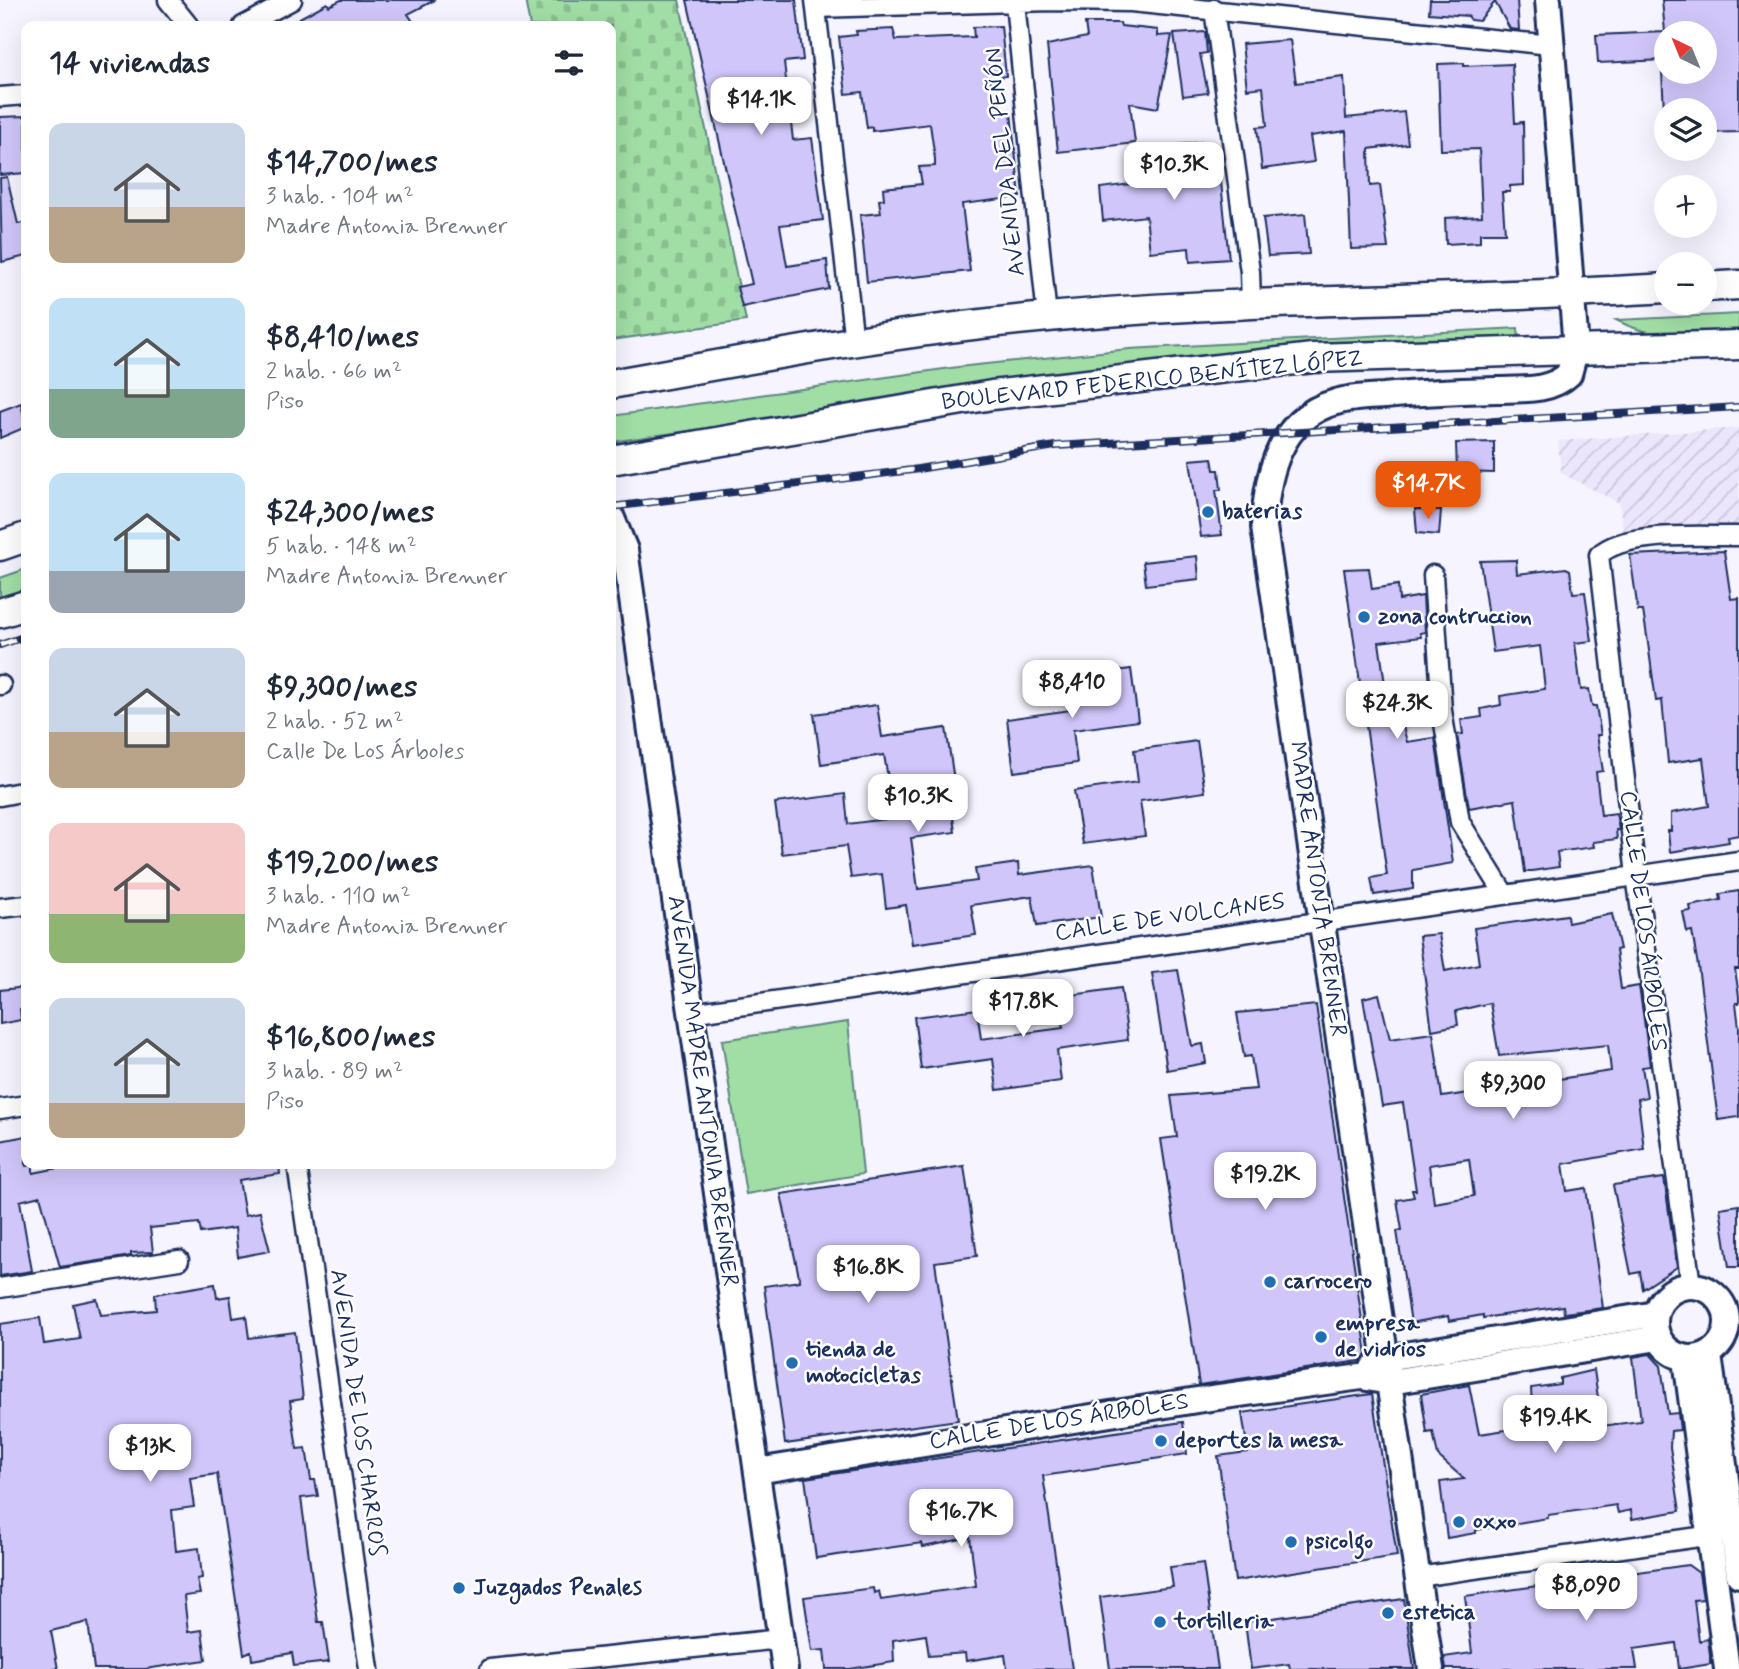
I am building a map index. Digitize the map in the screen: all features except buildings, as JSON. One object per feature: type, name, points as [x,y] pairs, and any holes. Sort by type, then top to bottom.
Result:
[{"type":"main road","points":[[1717,286],[1739,285]]},
{"type":"main road","points":[[616,383],[854,342],[1047,317],[1251,303],[1571,294],[1654,289]]},
{"type":"main road","name":"BOULEVARD FEDERICO BENÍTEZ LÓPEZ","points":[[616,459],[992,395],[1313,358],[1739,345]]},
{"type":"main road","points":[[0,547],[21,539]]},
{"type":"main road","points":[[0,613],[21,607]]},
{"type":"street","points":[[168,0],[186,21]]},
{"type":"street","points":[[252,21],[292,0]]},
{"type":"street","points":[[854,342],[815,4],[1091,0],[1214,9],[1551,45]]},
{"type":"street","points":[[1548,0],[1576,348]]},
{"type":"street","name":"AVENIDA DEL PEÑÓN","points":[[1015,3],[1047,317]]},
{"type":"street","points":[[1214,9],[1251,272],[1251,303]]},
{"type":"street","points":[[0,97],[21,95]]},
{"type":"street","name":"MADRE ANTONIA BRENNER","points":[[1431,1669],[1264,527],[1265,490],[1276,454],[1298,423],[1322,407],[1336,402],[1424,392],[1543,387],[1562,381],[1569,374],[1576,348]]},
{"type":"street","name":"AVENIDA MADRE ANTONIA BRENNER","points":[[616,528],[625,550],[785,1669]]},
{"type":"street","name":"CALLE DE LOS ÁRBOLES","points":[[1691,1286],[1636,875],[1600,555],[1608,547],[1634,540],[1739,536]]},
{"type":"street","points":[[1433,575],[1442,711],[1460,822],[1504,895]]},
{"type":"street","points":[[0,796],[21,792]]},
{"type":"street","name":"CALLE DE VOLCANES","points":[[691,1013],[1739,861]]},
{"type":"street","points":[[0,908],[21,906]]},
{"type":"street","points":[[0,1109],[21,1106]]},
{"type":"street","name":"AVENIDA DE LOS CHARROS","points":[[298,1169],[369,1669]]},
{"type":"street","points":[[0,1288],[179,1260]]},
{"type":"street","points":[[1691,1286],[1714,1294],[1732,1314],[1718,1347],[1697,1357],[1665,1348],[1657,1326],[1668,1294],[1691,1286]]},
{"type":"street","name":"CALLE DE LOS ÁRBOLES","points":[[757,1471],[1197,1400],[1362,1377],[1388,1370],[1657,1326]]},
{"type":"street","points":[[1697,1357],[1727,1533],[1739,1575]]},
{"type":"street","points":[[1418,1577],[1727,1533]]},
{"type":"street","points":[[1727,1533],[1727,1669]]},
{"type":"street","points":[[490,1669],[781,1639]]},
{"type":"shaded area","points":[[1739,428],[1739,531],[1624,536],[1619,503],[1561,473],[1558,441]]},
{"type":"green space","points":[[525,0],[679,0],[746,321],[616,339],[616,21],[529,21]]},
{"type":"green space","points":[[1739,314],[1739,335],[1723,336],[1661,335],[1616,320]]},
{"type":"green space","points":[[1518,328],[1519,339],[1006,385],[616,441],[616,415],[958,367],[1129,349]]},
{"type":"green space","points":[[21,571],[21,596],[0,603],[0,578]]},
{"type":"green space","points":[[848,1022],[863,1174],[746,1194],[722,1040]]},
{"type":"railway","points":[[616,506],[912,470],[1055,446],[1739,407]]},
{"type":"railway","points":[[0,645],[21,638]]},
{"type":"place","name":"baterias","points":[[1208,512]]},
{"type":"place","name":"zona contruccion","points":[[1364,617]]},
{"type":"place","name":"carrocero","points":[[1270,1282]]},
{"type":"place","name":"empresa de vidrios","points":[[1321,1337]]},
{"type":"place","name":"tienda de motocicletas","points":[[792,1363]]},
{"type":"place","name":"deportes la mesa","points":[[1161,1441]]},
{"type":"place","name":"oxxo","points":[[1459,1522]]},
{"type":"place","name":"psicolgo","points":[[1291,1542]]},
{"type":"place","name":"Juzgados Penales","points":[[459,1588]]},
{"type":"place","name":"estetica","points":[[1388,1613]]},
{"type":"place","name":"tortilleria","points":[[1160,1622]]}]
